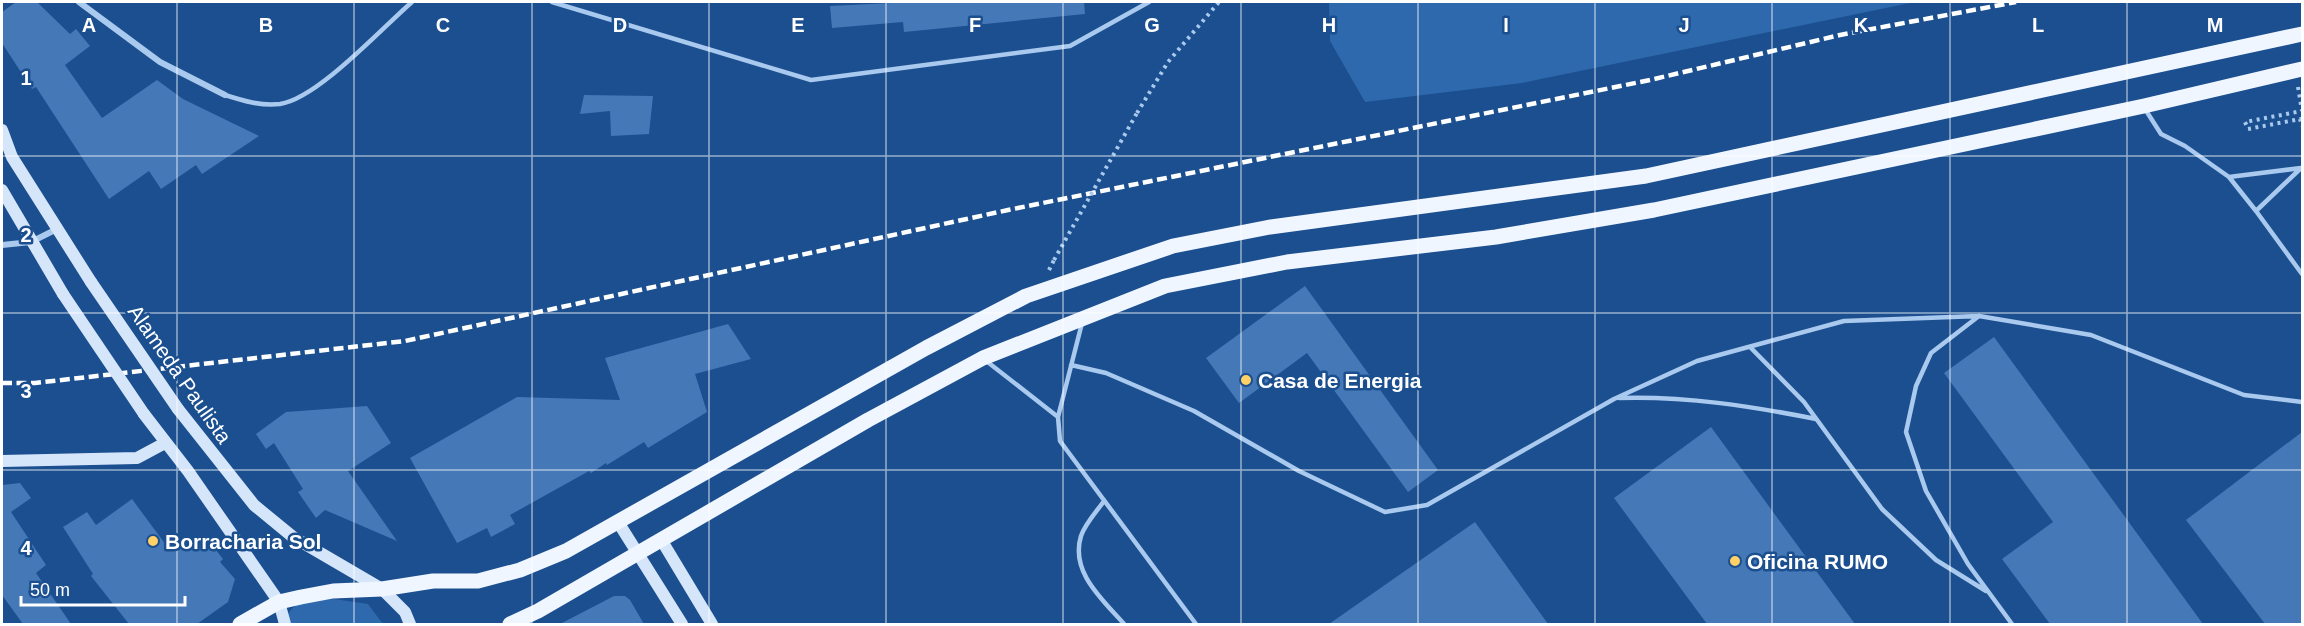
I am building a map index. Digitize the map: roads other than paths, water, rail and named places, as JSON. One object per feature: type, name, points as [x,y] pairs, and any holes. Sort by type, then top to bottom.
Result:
[{"type":"main road","points":[[240,624],[279,602],[333,591],[382,589],[433,581],[478,581],[520,570],[566,551],[926,348],[1026,296],[1173,246],[1270,227],[1646,176],[2302,34]]},
{"type":"main road","points":[[510,624],[637,556],[868,420],[983,358],[1165,286],[1287,262],[1496,237],[1654,210],[2144,106],[2302,69]]},
{"type":"main road","name":"Alameda Paulista","points":[[2,130],[12,157],[91,282],[178,409],[254,505],[292,537],[382,589],[405,612],[410,624]]},
{"type":"main road","points":[[2,190],[63,294],[144,414],[188,471],[279,602],[285,624]]},
{"type":"main road","points":[[2,461],[137,458],[165,443]]},
{"type":"main road","points":[[618,522],[637,556],[682,624]]},
{"type":"main road","points":[[662,541],[712,624]]},
{"type":"street","points":[[79,2],[160,62],[225,95]]},
{"type":"street","points":[[2,244],[32,242],[58,228]]},
{"type":"lane","points":[[225,95],[252,104],[282,104],[318,87],[412,2]]},
{"type":"lane","points":[[552,2],[811,80],[1071,46],[1149,2]]},
{"type":"lane","points":[[2144,106],[2154,126],[2161,134],[2184,146],[2229,177],[2302,274]]},
{"type":"lane","points":[[2229,177],[2302,167]]},
{"type":"lane","points":[[2256,211],[2302,167]]},
{"type":"lane","points":[[1071,365],[1106,373],[1194,411],[1299,471],[1385,512],[1427,505],[1614,399],[1697,361],[1844,321],[1979,316],[2091,335],[2244,395],[2302,402]]},
{"type":"lane","points":[[1979,316],[1931,353],[1916,386],[1906,432],[1926,491],[1968,564],[2012,624]]},
{"type":"lane","points":[[1084,317],[1058,417],[1060,441],[1196,624]]},
{"type":"lane","points":[[1750,347],[1804,402],[1882,509],[1936,560],[1989,592]]},
{"type":"lane","points":[[983,358],[1058,417]]},
{"type":"lane","points":[[1614,399],[1650,397],[1736,403],[1816,418]]},
{"type":"lane","points":[[1104,501],[1081,535],[1078,562],[1090,585],[1124,624]]},
{"type":"railway","points":[[2,383],[35,383],[405,341],[1008,210],[1650,80],[1840,35],[2016,2]]},
{"type":"place","name":"Casa de Energia","points":[[1246,380]]},
{"type":"place","name":"Borracharia Sol","points":[[153,541]]},
{"type":"place","name":"Oficina RUMO","points":[[1735,561]]}]
